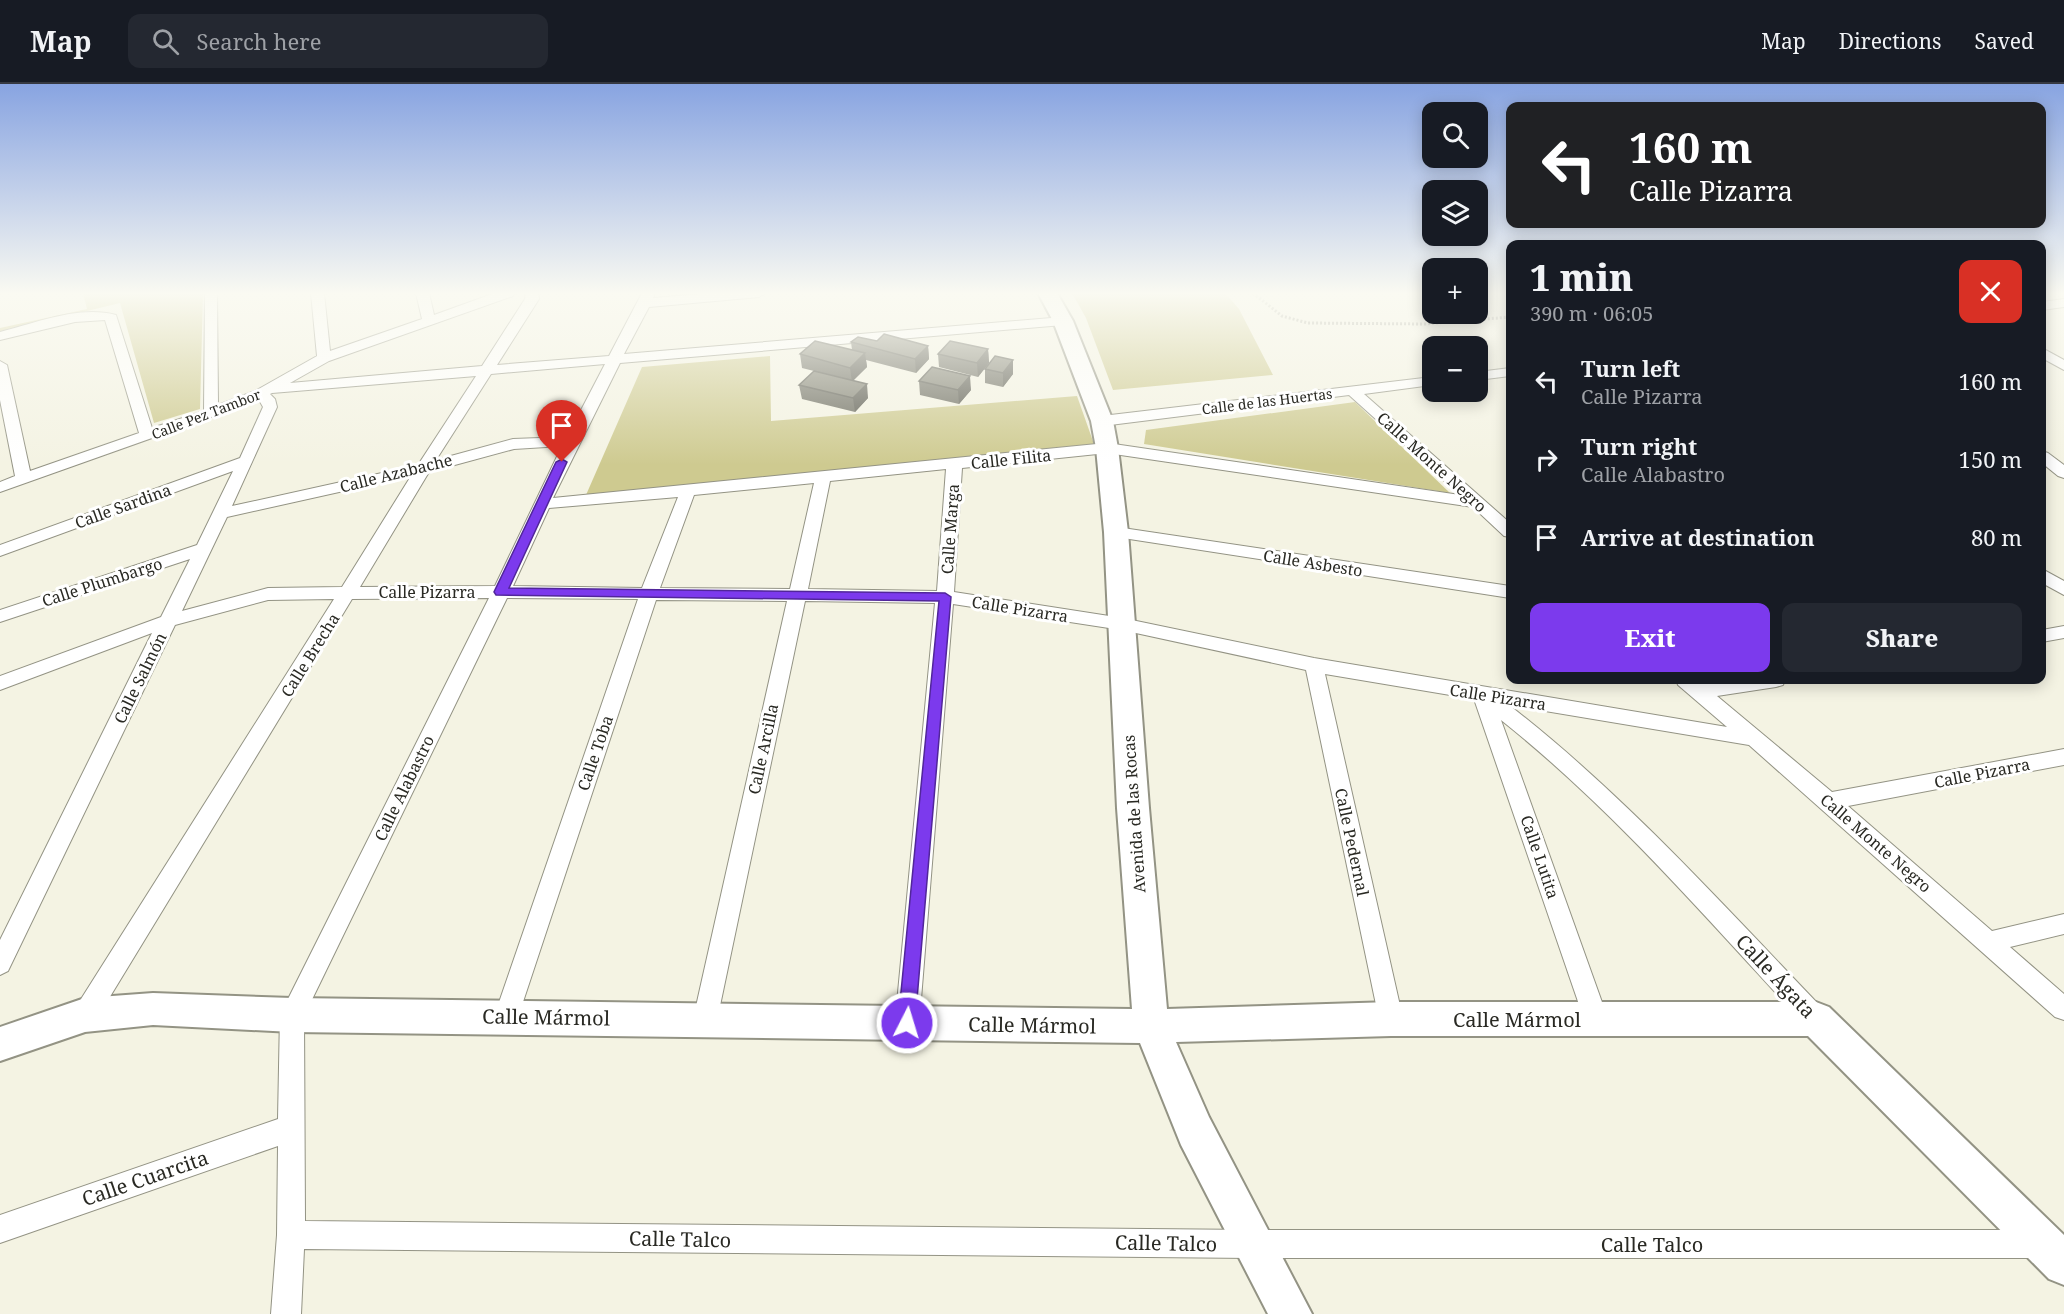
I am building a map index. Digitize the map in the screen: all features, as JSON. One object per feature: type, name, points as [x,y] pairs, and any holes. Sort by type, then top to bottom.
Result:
[{"type":"street","points":[[121,350],[147,436]]},
{"type":"street","points":[[210,350],[211,414]]},
{"type":"street","points":[[323,350],[324,358]]},
{"type":"street","name":"Calle Pez Tambor","points":[[0,487],[211,414],[265,392],[324,358],[346,350]]},
{"type":"street","name":"Calle Brecha","points":[[86,1016],[423,469],[501,350]]},
{"type":"street","name":"Calle Alabastro","points":[[286,1314],[291,1235],[291,1015],[618,350]]},
{"type":"street","points":[[265,392],[724,350]]},
{"type":"street","name":"Avenida de las Rocas","points":[[1074,350],[1105,434],[1116,532],[1133,808],[1151,1026],[1194,1131],[1252,1244],[1292,1314]]},
{"type":"street","points":[[2046,355],[2064,366]]},
{"type":"street","points":[[0,364],[24,479]]},
{"type":"street","points":[[1488,376],[1506,375]]},
{"type":"street","name":"Calle de las Huertas","points":[[1105,434],[1353,391],[1422,382]]},
{"type":"street","name":"Calle Monte Negro","points":[[1353,391],[1506,528]]},
{"type":"street","name":"Calle Salmón","points":[[0,964],[222,513],[270,407],[265,392]]},
{"type":"street","name":"Calle Filita","points":[[542,504],[954,465],[1105,434],[1477,503]]},
{"type":"street","name":"Calle Azabache","points":[[222,513],[423,469],[513,444],[572,441]]},
{"type":"street","points":[[2046,459],[2064,473]]},
{"type":"street","name":"Calle Sardina","points":[[0,551],[246,461]]},
{"type":"street","name":"Calle Marga","points":[[907,1023],[945,597],[954,465]]},
{"type":"street","name":"Calle Arcilla","points":[[705,1020],[823,478]]},
{"type":"street","name":"Calle Toba","points":[[506,1017],[649,593],[688,491]]},
{"type":"street","name":"Calle Asbesto","points":[[1116,532],[1506,591]]},
{"type":"street","name":"Calle Plumbargo","points":[[0,616],[204,548]]},
{"type":"street","points":[[2046,578],[2064,590]]},
{"type":"street","name":"Calle Pizarra","points":[[0,684],[168,621],[268,594],[501,592],[945,597],[1122,624],[1314,665],[1756,739]]},
{"type":"street","points":[[2046,635],[2064,632]]},
{"type":"street","name":"Calle Pedernal","points":[[1314,665],[1391,1019]]},
{"type":"street","points":[[1693,686],[1721,684]]},
{"type":"street","name":"Calle Monte Negro","points":[[1693,686],[1828,801],[2064,1009]]},
{"type":"street","name":"Calle Ágata","points":[[1482,694],[1545,744],[1657,850],[1816,1019],[2053,1254]]},
{"type":"street","name":"Calle Lutita","points":[[1482,694],[1596,1020]]},
{"type":"street","name":"Calle Pizarra","points":[[1828,801],[2064,757]]},
{"type":"street","points":[[1989,942],[2064,924]]},
{"type":"street","name":"Calle Mármol","points":[[0,1044],[86,1016],[153,1009],[291,1015],[1151,1026],[1391,1019],[1816,1019]]},
{"type":"street","name":"Calle Cuarcita","points":[[0,1229],[291,1128]]},
{"type":"street","name":"Calle Talco","points":[[291,1235],[2053,1254]]},
{"type":"shaded area","points":[[133,350],[202,350],[200,409],[154,423]]},
{"type":"shaded area","points":[[1098,350],[1260,350],[1273,375],[1113,390]]},
{"type":"shaded area","points":[[770,356],[771,421],[1077,396],[1094,444],[586,495],[642,367]]},
{"type":"shaded area","points":[[1355,402],[1450,493],[1144,444],[1146,430]]},
{"type":"building","points":[[804,350],[854,350],[865,353],[850,368],[800,354]]},
{"type":"building","points":[[883,350],[924,350],[915,359]]},
{"type":"building","points":[[941,350],[987,350],[977,363],[938,354]]},
{"type":"building","points":[[995,356],[1013,360],[1003,373],[985,369]]},
{"type":"building","points":[[932,367],[970,376],[958,390],[919,381]]},
{"type":"building","points":[[814,371],[867,384],[853,398],[799,385]]},
{"type":"route","points":[[562,462],[501,592],[945,597],[907,1023]]}]
